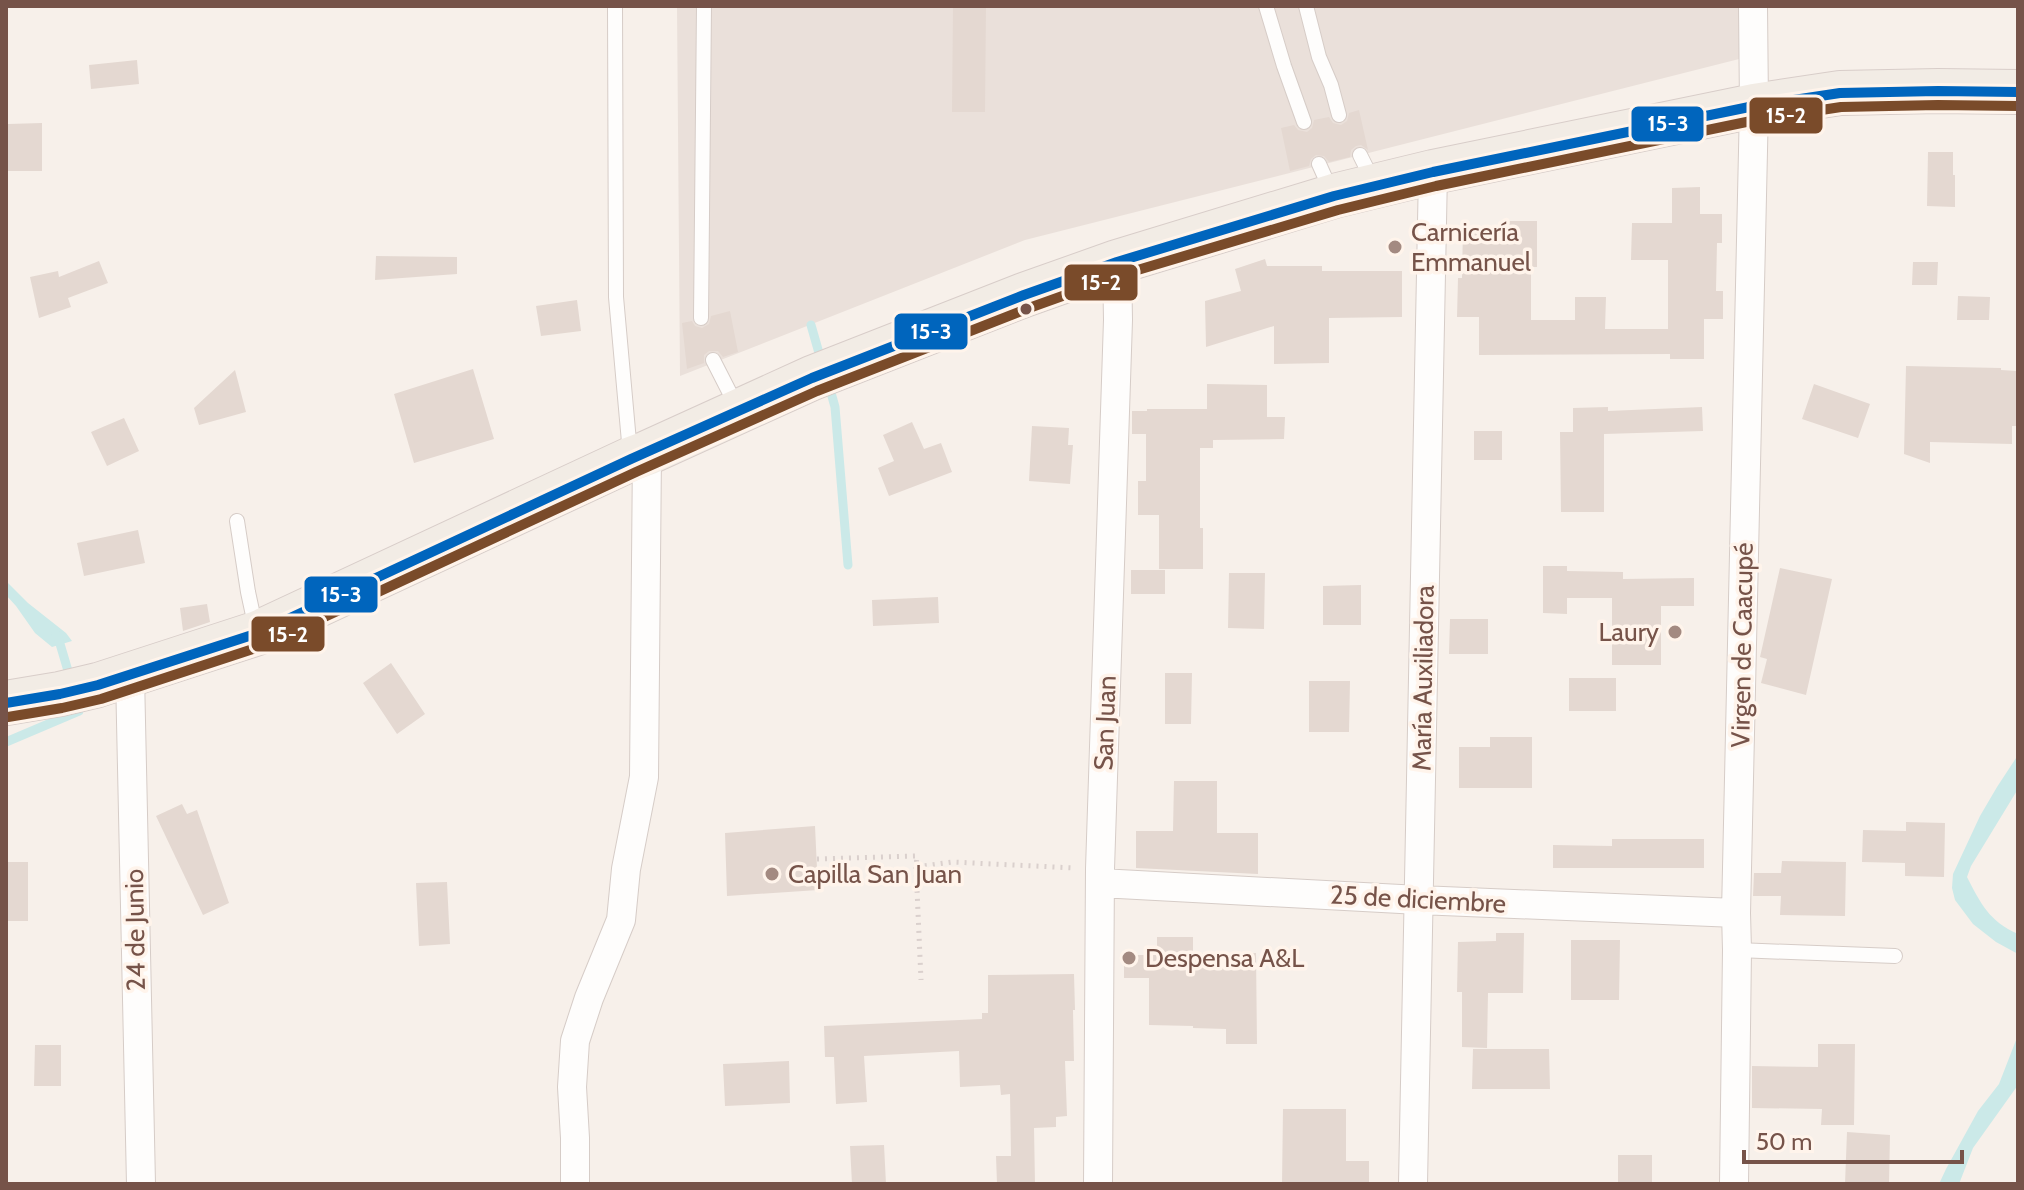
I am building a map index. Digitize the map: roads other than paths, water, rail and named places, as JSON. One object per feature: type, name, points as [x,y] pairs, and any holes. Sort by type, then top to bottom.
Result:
[{"type":"main road","points":[[6,703],[96,685],[258,633],[826,372],[1326,180],[1368,170],[1433,172],[1754,106],[1840,93],[2018,92]]},
{"type":"street","name":"Virgen de Caacupé","points":[[1734,1184],[1736,913],[1754,106],[1753,6]]},
{"type":"street","name":"María Auxiliadora","points":[[1413,1184],[1433,172]]},
{"type":"street","name":"San Juan","points":[[1098,1184],[1100,876],[1118,320],[1117,262]]},
{"type":"street","points":[[575,1184],[572,1087],[575,1041],[621,920],[626,869],[644,777],[639,456]]},
{"type":"street","name":"24 de Junio","points":[[96,685],[141,1184]]},
{"type":"street","name":"25 de diciembre","points":[[1100,876],[1419,900],[1736,913]]},
{"type":"lane","points":[[615,6],[616,297],[639,456]]},
{"type":"lane","points":[[701,318],[704,6]]},
{"type":"lane","points":[[1266,6],[1304,122]]},
{"type":"lane","points":[[1306,6],[1339,115]]},
{"type":"lane","points":[[713,360],[739,411]]},
{"type":"lane","points":[[237,521],[258,633]]},
{"type":"lane","points":[[1737,950],[1895,956]]},
{"type":"water","points":[[6,581],[72,641],[52,647],[35,633],[6,595]]},
{"type":"water","points":[[2018,755],[2018,789],[1967,877],[1987,911],[2018,934],[2018,954],[1973,924],[1955,900],[1952,888],[1953,874],[1980,816]]},
{"type":"water","points":[[2018,1035],[2018,1085],[1973,1148],[1959,1184],[1939,1184],[1978,1111],[1999,1084]]},
{"type":"waterway","points":[[811,325],[821,360]]},
{"type":"waterway","points":[[828,382],[835,407],[848,565]]},
{"type":"waterway","points":[[56,634],[71,681]]},
{"type":"waterway","points":[[6,742],[79,711],[78,706]]},
{"type":"place","name":"Carnicería Emmanuel","points":[[1395,247]]},
{"type":"place","name":"Laury","points":[[1675,632]]},
{"type":"place","name":"Capilla San Juan","points":[[772,874]]},
{"type":"place","name":"Despensa A&L","points":[[1129,958]]}]
